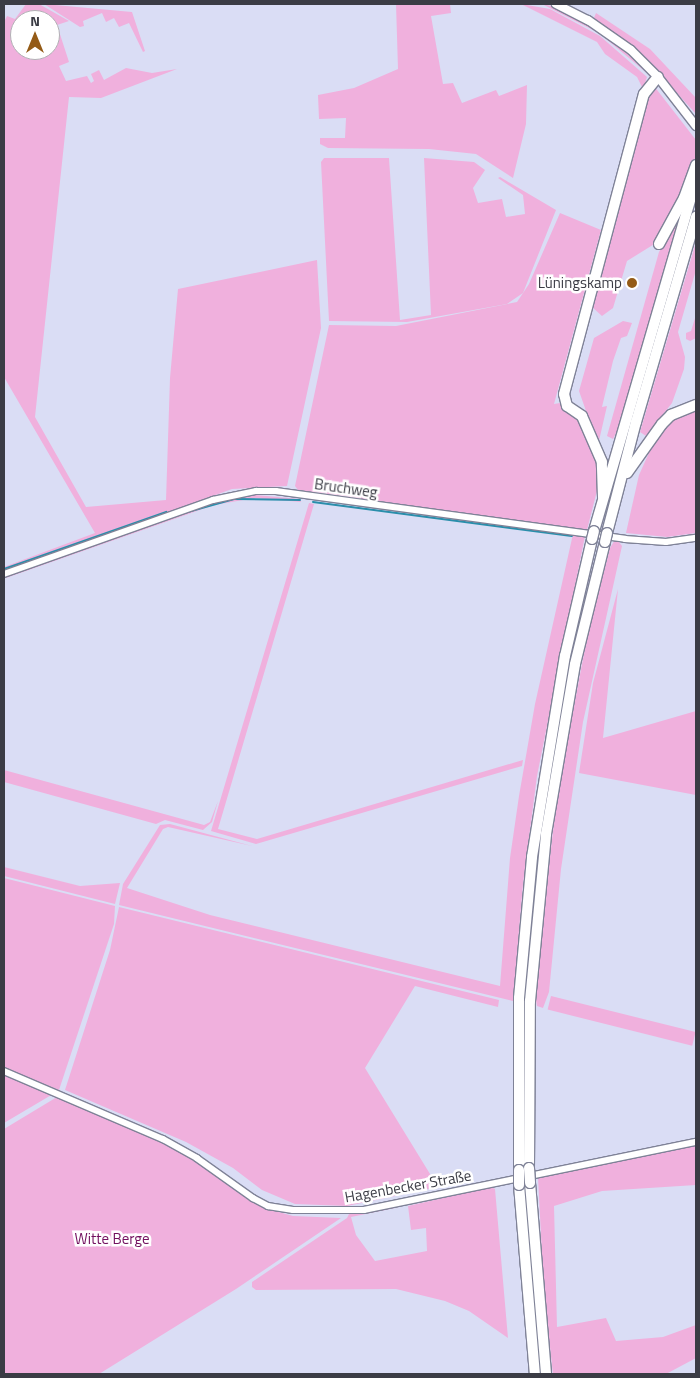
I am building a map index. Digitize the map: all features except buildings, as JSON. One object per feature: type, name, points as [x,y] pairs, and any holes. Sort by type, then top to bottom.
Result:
[{"type":"highway","points":[[603,498],[602,462],[582,416],[567,406],[564,394],[644,94],[658,77]]},
{"type":"highway","points":[[659,244],[684,198],[696,165]]},
{"type":"highway","points":[[535,1374],[524,1184],[519,998],[527,902],[545,765],[575,607],[593,535],[696,181]]},
{"type":"highway","points":[[524,1169],[530,1001],[538,898],[553,783],[575,664],[606,538],[696,217]]},
{"type":"highway","points":[[618,491],[652,435],[671,415],[696,405]]},
{"type":"highway","points":[[524,1184],[546,1374]]},
{"type":"main road","points":[[556,4],[611,35],[658,77],[695,124]]},
{"type":"street","name":"Bruchweg","points":[[4,574],[212,500],[256,491],[283,492],[625,539],[666,542],[696,538]]},
{"type":"street","name":"Hagenbecker Straße","points":[[4,1071],[163,1139],[197,1158],[253,1198],[268,1206],[293,1210],[364,1210],[696,1142]]},
{"type":"green space","points":[[26,4],[39,4],[50,10],[22,10]]},
{"type":"green space","points":[[44,4],[132,12],[145,51],[143,52],[129,23],[119,27],[114,18],[106,22],[102,13],[83,21],[84,26],[80,27],[60,14],[60,10],[53,10]]},
{"type":"green space","points":[[396,4],[450,4],[451,13],[431,16],[443,84],[453,83],[462,103],[496,90],[499,96],[527,85],[526,124],[513,178],[476,154],[429,149],[328,148],[320,144],[320,138],[345,138],[346,118],[319,119],[318,95],[354,88],[398,69]]},
{"type":"green space","points":[[521,4],[550,9],[600,36],[647,77],[643,89],[637,77],[605,54],[597,42]]},
{"type":"green space","points":[[542,4],[556,7],[583,21],[615,42],[647,73],[599,33]]},
{"type":"green space","points":[[596,13],[650,49],[696,98],[696,114],[644,57],[594,18]]},
{"type":"green space","points":[[7,16],[10,17],[10,60],[60,60],[60,34],[69,62],[59,66],[66,81],[87,76],[91,83],[94,81],[91,74],[99,70],[104,80],[126,68],[152,73],[177,69],[101,98],[69,97],[35,417],[86,507],[166,500],[170,378],[178,289],[317,260],[321,328],[287,486],[232,489],[4,572],[4,567],[95,533],[4,377],[4,22]]},
{"type":"green space","points":[[60,16],[69,21],[60,24]]},
{"type":"green space","points":[[654,86],[696,140],[696,156],[692,172],[656,243],[627,261],[613,308],[602,316],[591,306],[649,91]]},
{"type":"green space","points":[[324,158],[389,158],[400,320],[431,315],[424,158],[474,162],[485,170],[473,188],[478,203],[502,199],[506,217],[525,214],[523,195],[498,178],[500,177],[556,210],[523,293],[507,304],[407,322],[329,321],[321,162]]},
{"type":"green space","points":[[560,213],[601,230],[554,404],[560,403],[578,415],[598,464],[599,483],[587,530],[298,490],[295,486],[329,325],[396,326],[517,302],[529,284]]},
{"type":"green space","points":[[680,215],[617,431],[613,439],[607,436],[659,252]]},
{"type":"green space","points":[[696,242],[696,270],[678,332],[685,357],[684,369],[672,403],[646,436],[640,432]]},
{"type":"green space","points":[[696,315],[696,338],[690,341],[686,339],[686,333],[691,331]]},
{"type":"green space","points":[[623,321],[632,323],[627,336],[621,338],[613,361],[602,407],[607,406],[598,445],[579,391],[594,338]]},
{"type":"green space","points":[[696,409],[696,533],[667,537],[626,533],[639,475],[657,435],[675,418]]},
{"type":"green space","points":[[255,495],[300,499],[301,502],[255,498],[214,505],[6,578],[7,575],[86,545],[213,502]]},
{"type":"green space","points":[[309,503],[314,504],[218,829],[257,839],[523,760],[522,766],[256,844],[211,831]]},
{"type":"green space","points":[[573,534],[585,536],[537,776],[523,884],[513,1001],[119,905],[123,884],[160,825],[170,824],[252,846],[168,827],[163,829],[127,888],[210,915],[500,986],[510,858],[519,796],[535,704]]},
{"type":"green space","points":[[616,538],[622,546],[583,722],[561,869],[549,992],[543,1008],[537,1006],[536,1001],[541,931],[558,790],[587,638],[610,548]]},
{"type":"green space","points":[[618,589],[603,738],[696,711],[696,795],[579,773],[593,683]]},
{"type":"green space","points":[[4,770],[204,825],[210,822],[218,801],[212,822],[203,830],[165,820],[156,824],[4,782]]},
{"type":"green space","points":[[4,867],[80,886],[120,883],[115,904],[4,876]]},
{"type":"green space","points":[[4,878],[115,906],[114,924],[59,1090],[4,1069]]},
{"type":"green space","points":[[119,907],[499,1000],[498,1007],[415,986],[365,1068],[438,1187],[347,1206],[295,1204],[262,1190],[233,1168],[186,1142],[65,1090],[110,950]]},
{"type":"green space","points":[[551,996],[696,1032],[692,1046],[548,1010]]},
{"type":"green space","points":[[4,1074],[53,1094],[4,1123]]},
{"type":"green space","name":"Witte Berge","points":[[57,1097],[180,1150],[268,1209],[293,1216],[341,1218],[236,1289],[99,1374],[4,1374],[4,1129]]},
{"type":"green space","points":[[696,1145],[696,1185],[602,1191],[554,1206],[557,1327],[606,1318],[616,1341],[663,1337],[696,1325],[696,1358],[666,1374],[553,1374],[544,1294],[538,1177]]},
{"type":"green space","points":[[491,1187],[495,1189],[508,1338],[469,1311],[445,1301],[396,1289],[256,1290],[252,1287],[252,1282],[347,1218],[349,1214],[400,1207],[351,1217],[356,1235],[375,1261],[427,1251],[426,1228],[411,1230],[408,1206]]},
{"type":"waterway","points":[[184,513],[234,499],[300,500]]},
{"type":"waterway","points":[[313,502],[572,536]]},
{"type":"waterway","points":[[4,569],[166,512]]},
{"type":"place","name":"Lüningskamp","points":[[632,283]]}]
